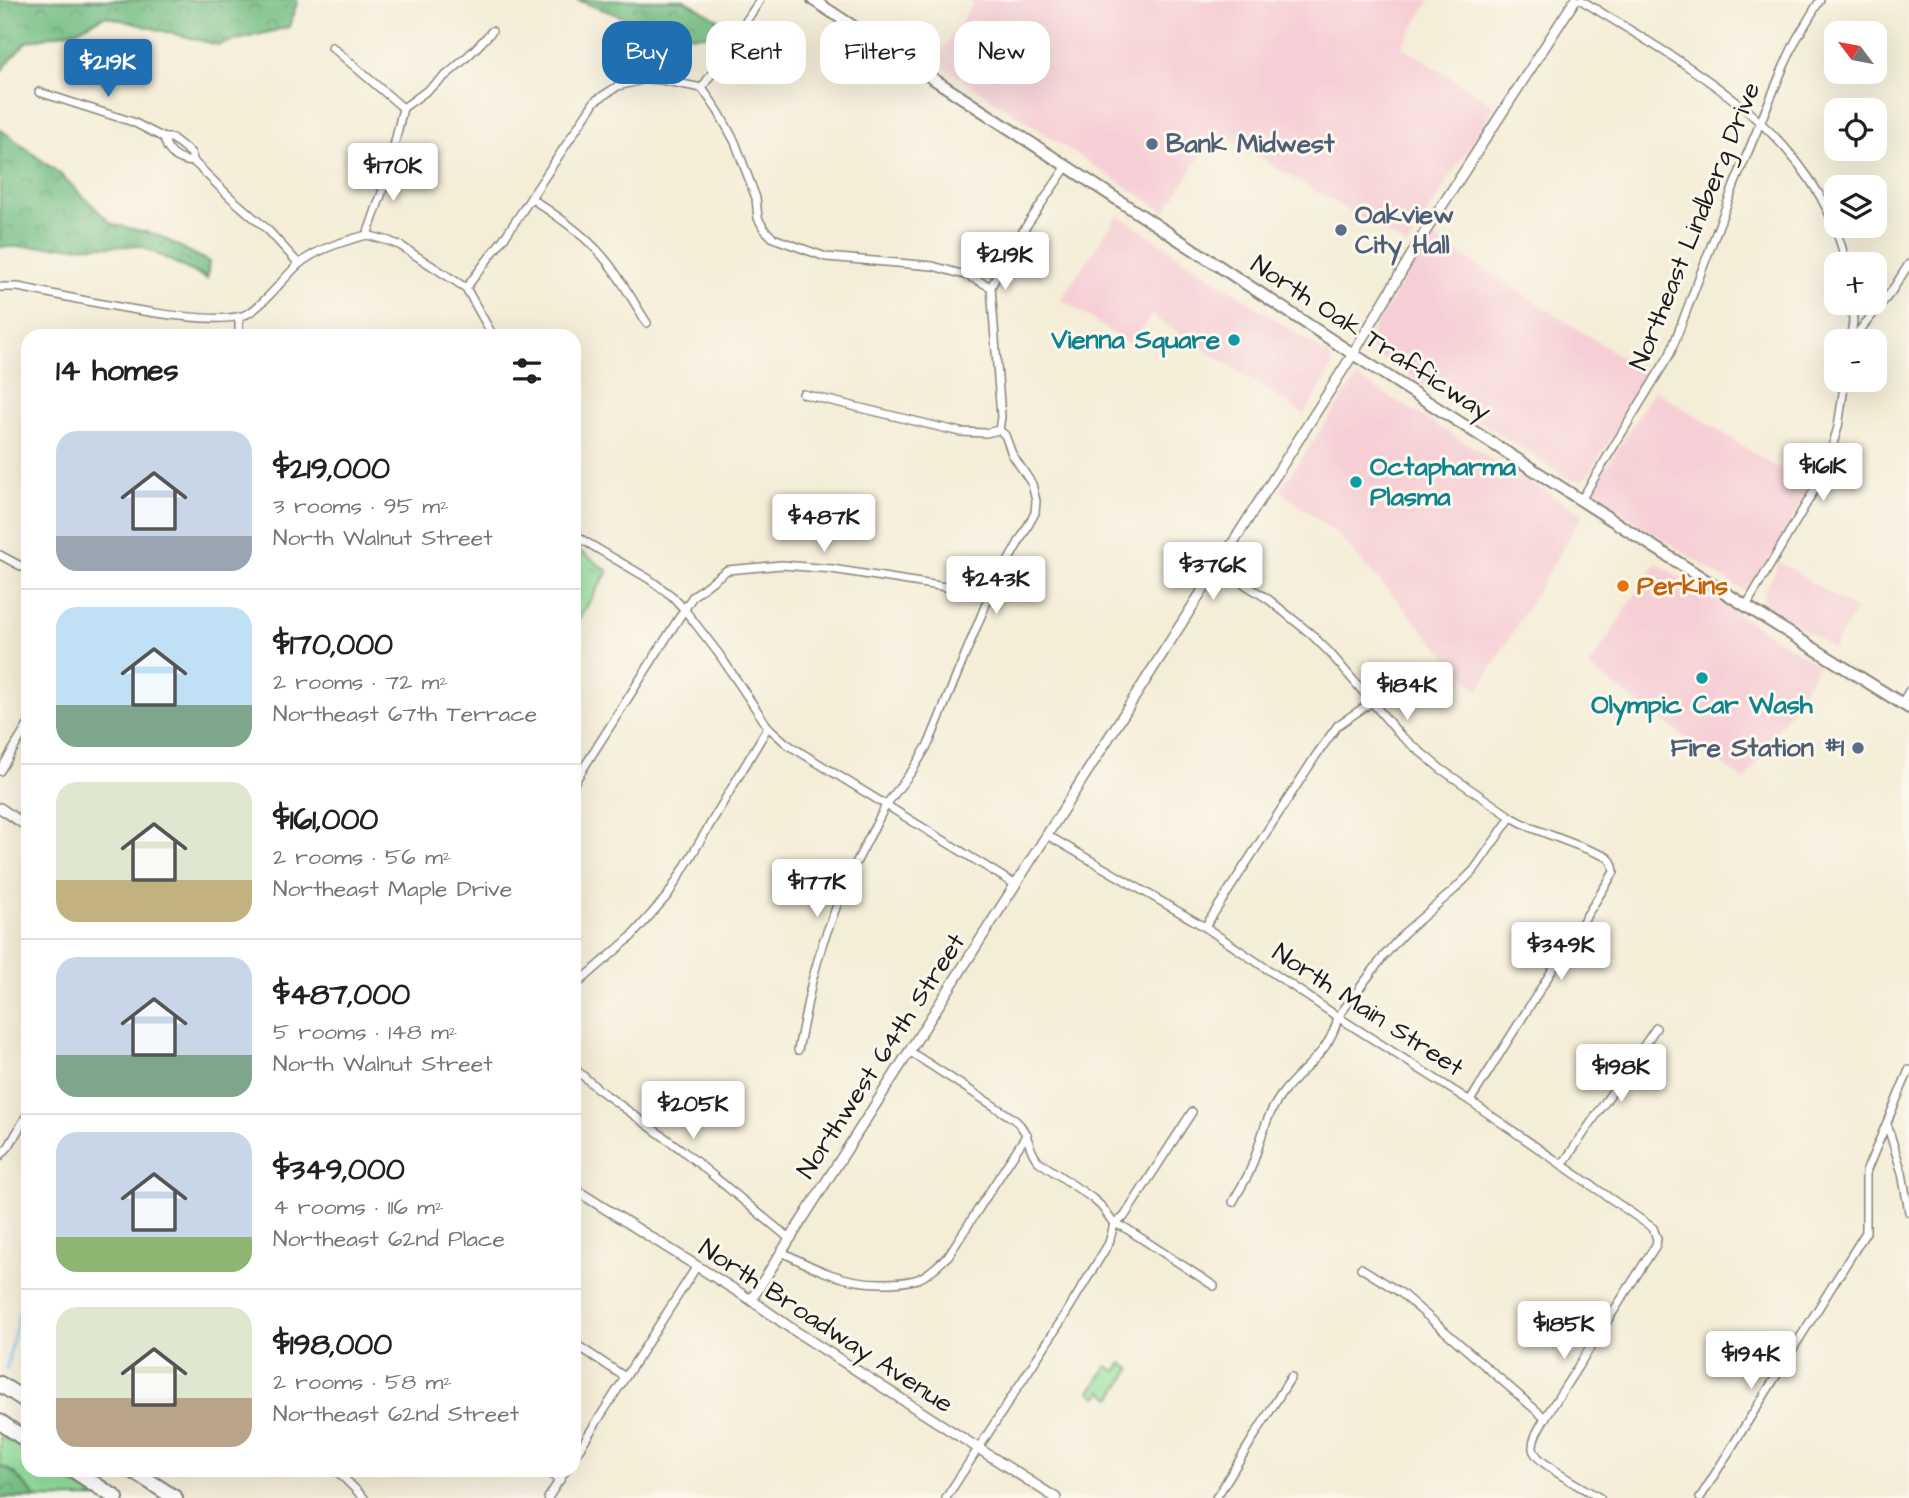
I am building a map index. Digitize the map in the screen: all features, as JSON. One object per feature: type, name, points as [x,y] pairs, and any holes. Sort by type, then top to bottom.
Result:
[{"type":"highway","points":[[0,1384],[21,1398]]},
{"type":"highway","points":[[0,1422],[21,1436]]},
{"type":"highway","points":[[84,1477],[116,1498]]},
{"type":"highway","points":[[143,1477],[175,1498]]},
{"type":"main road","name":"North Oak Trafficway","points":[[813,0],[1353,354],[1905,706]]},
{"type":"street","points":[[702,88],[760,0]]},
{"type":"street","name":"Northwest 64th Street","points":[[751,1300],[1353,354],[1425,232],[1575,0]]},
{"type":"street","points":[[1581,0],[1733,98],[1760,122],[1782,145],[1816,189],[1843,252]]},
{"type":"street","name":"Northeast Lindberg Drive","points":[[1581,500],[1670,354],[1760,122],[1788,57],[1821,0]]},
{"type":"street","points":[[367,235],[385,184],[403,108],[470,57],[492,32]]},
{"type":"street","points":[[332,47],[403,108]]},
{"type":"street","points":[[466,288],[490,258],[595,101],[618,86],[646,79],[702,88],[735,142],[756,198],[758,218],[773,238],[826,257],[933,266],[968,276],[991,287]]},
{"type":"street","points":[[39,92],[133,122],[164,138],[172,138],[191,153],[194,162],[268,230],[299,264]]},
{"type":"street","points":[[999,430],[991,287],[1010,250],[1067,166]]},
{"type":"street","points":[[531,198],[582,235],[597,250],[611,267],[646,323]]},
{"type":"street","points":[[0,287],[18,287],[167,315],[239,317],[254,308],[299,264],[327,248],[367,235],[401,246],[466,288],[489,329]]},
{"type":"street","points":[[1860,329],[1891,292],[1909,264]]},
{"type":"street","points":[[239,317],[239,329]]},
{"type":"street","points":[[1746,606],[1826,467],[1838,427],[1843,392]]},
{"type":"street","points":[[803,394],[960,432],[986,433],[999,430]]},
{"type":"street","points":[[798,1051],[812,981],[834,913],[859,856],[886,806],[929,743],[990,594],[1035,513],[1036,501],[1032,484],[1012,454],[1005,435],[999,430]]},
{"type":"street","points":[[581,539],[657,585],[684,609],[719,654],[768,727],[787,744],[1016,885]]},
{"type":"street","points":[[0,555],[21,566]]},
{"type":"street","points":[[581,772],[693,596],[726,570],[782,565],[858,572],[990,594]]},
{"type":"street","points":[[1217,567],[1290,615],[1330,653],[1400,735],[1424,757],[1511,817],[1553,837],[1605,856],[1614,865],[1614,872],[1470,1101]]},
{"type":"street","points":[[1905,706],[1909,691]]},
{"type":"street","points":[[1205,927],[1338,725],[1372,702]]},
{"type":"street","points":[[581,981],[632,937],[668,895],[768,727]]},
{"type":"street","points":[[0,771],[21,736]]},
{"type":"street","points":[[0,808],[21,822]]},
{"type":"street","points":[[1233,1202],[1249,1172],[1267,1118],[1283,1093],[1321,1053],[1338,1017],[1383,957],[1404,933],[1474,870],[1511,817]]},
{"type":"street","name":"North Main Street","points":[[1047,835],[1205,927],[1338,1017],[1470,1101],[1653,1228],[1656,1245],[1545,1418]]},
{"type":"street","points":[[1562,1165],[1656,1028]]},
{"type":"street","points":[[909,1051],[1020,1125],[1027,1134],[1032,1154],[1038,1161],[1092,1198],[1114,1224],[1124,1227],[1214,1286]]},
{"type":"street","points":[[1700,1498],[1866,1232],[1866,1172],[1909,1070]]},
{"type":"street","points":[[581,1074],[677,1146],[790,1240]]},
{"type":"street","points":[[946,1498],[1109,1243],[1114,1224],[1124,1217],[1192,1112]]},
{"type":"street","points":[[1887,1123],[1902,1173],[1909,1212]]},
{"type":"street","points":[[0,1156],[21,1125]]},
{"type":"street","points":[[782,1252],[813,1268],[844,1279],[887,1283],[919,1278],[937,1267],[948,1256],[1027,1134]]},
{"type":"street","name":"North Broadway Avenue","points":[[581,1193],[1056,1498]]},
{"type":"street","points":[[581,1446],[697,1266]]},
{"type":"street","points":[[1361,1268],[1401,1293],[1545,1418],[1533,1448],[1539,1460],[1600,1498]]},
{"type":"street","points":[[581,1348],[625,1377]]},
{"type":"street","points":[[1216,1498],[1291,1377]]},
{"type":"street","points":[[343,1477],[364,1498]]},
{"type":"street","points":[[555,1477],[560,1480]]},
{"type":"street","points":[[548,1498],[562,1477]]},
{"type":"shaded area","points":[[968,0],[1430,0],[1402,46],[1495,106],[1407,246],[1216,131],[1165,212],[969,84],[1050,84],[1050,21],[962,21],[973,4]]},
{"type":"shaded area","points":[[954,33],[954,74],[940,65],[940,54]]},
{"type":"shaded area","points":[[1118,215],[1330,356],[1333,366],[1304,414],[1151,315],[1131,345],[1061,299]]},
{"type":"shaded area","points":[[1431,235],[1651,376],[1585,479],[1572,481],[1379,356],[1370,346],[1372,331]]},
{"type":"shaded area","points":[[1357,377],[1583,514],[1478,691],[1339,536],[1280,490]]},
{"type":"shaded area","points":[[1655,390],[1808,487],[1786,533],[1749,590],[1737,587],[1593,494],[1595,485]]},
{"type":"shaded area","points":[[1780,562],[1856,610],[1833,648],[1763,603],[1764,591]]},
{"type":"shaded area","points":[[1656,563],[1819,665],[1745,781],[1589,667]]},
{"type":"green space","points":[[0,0],[298,0],[289,27],[218,45],[105,16],[77,30],[26,42],[0,72]]},
{"type":"green space","points":[[577,0],[684,0],[718,19],[706,21],[706,35],[692,35],[692,21],[634,21]]},
{"type":"green space","points":[[0,129],[60,174],[112,224],[158,235],[209,262],[207,279],[141,246],[0,247]]},
{"type":"green space","points":[[581,552],[608,571],[581,615]]},
{"type":"green space","points":[[1122,1363],[1131,1369],[1112,1398],[1102,1391],[1098,1397],[1090,1392],[1107,1366],[1116,1371]]},
{"type":"green space","points":[[0,1435],[21,1448],[21,1477],[65,1477],[97,1498],[37,1498],[13,1472],[0,1466]]},
{"type":"green space","points":[[0,1466],[13,1472],[37,1498],[0,1498]]},
{"type":"waterway","points":[[6,1370],[21,1304]]},
{"type":"place","name":"Bank Midwest","points":[[1152,144]]},
{"type":"place","name":"Oakview City Hall","points":[[1341,230]]},
{"type":"place","name":"Vienna Square","points":[[1234,340]]},
{"type":"place","name":"Octapharma Plasma","points":[[1356,482]]},
{"type":"place","name":"Perkins","points":[[1623,586]]},
{"type":"place","name":"Olympic Car Wash","points":[[1702,678]]},
{"type":"place","name":"Fire Station #1","points":[[1858,748]]}]
